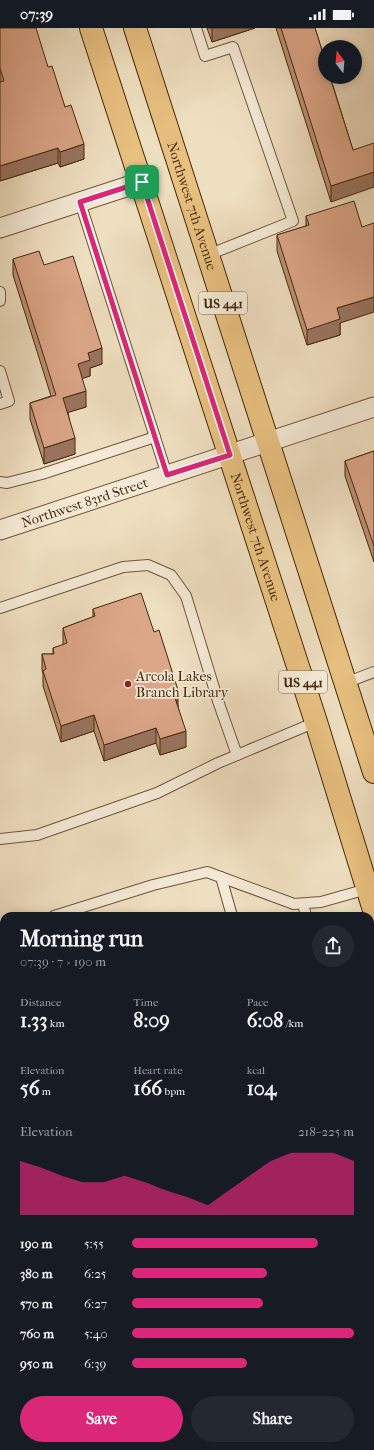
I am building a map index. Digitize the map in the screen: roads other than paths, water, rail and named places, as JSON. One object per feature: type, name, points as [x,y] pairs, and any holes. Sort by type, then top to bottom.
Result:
[{"type":"main road","name":"Northwest 7th Avenue","points":[[91,28],[316,722],[374,910]]},
{"type":"main road","name":"Northwest 7th Avenue","points":[[135,28],[374,772]]},
{"type":"street","points":[[0,228],[142,182]]},
{"type":"street","name":"Northwest 83rd Street","points":[[0,530],[374,407]]},
{"type":"lane","points":[[196,28],[205,56],[234,47],[293,221],[208,255]]},
{"type":"lane","points":[[80,202],[167,475]]},
{"type":"lane","points":[[0,371],[9,401],[0,404]]},
{"type":"lane","points":[[0,482],[7,484],[28,478],[155,437]]},
{"type":"lane","points":[[0,608],[123,567],[148,565],[171,575],[186,596],[218,701],[237,755]]},
{"type":"lane","points":[[345,683],[374,672]]},
{"type":"lane","points":[[0,839],[37,835],[157,793],[237,755],[316,722]]},
{"type":"lane","points":[[66,912],[153,884],[207,872],[294,904],[321,902],[367,889]]},
{"type":"lane","points":[[221,877],[231,912]]},
{"type":"lane","points":[[303,904],[305,912]]},
{"type":"place","name":"Arcola Lakes Branch Library","points":[[128,684]]}]
